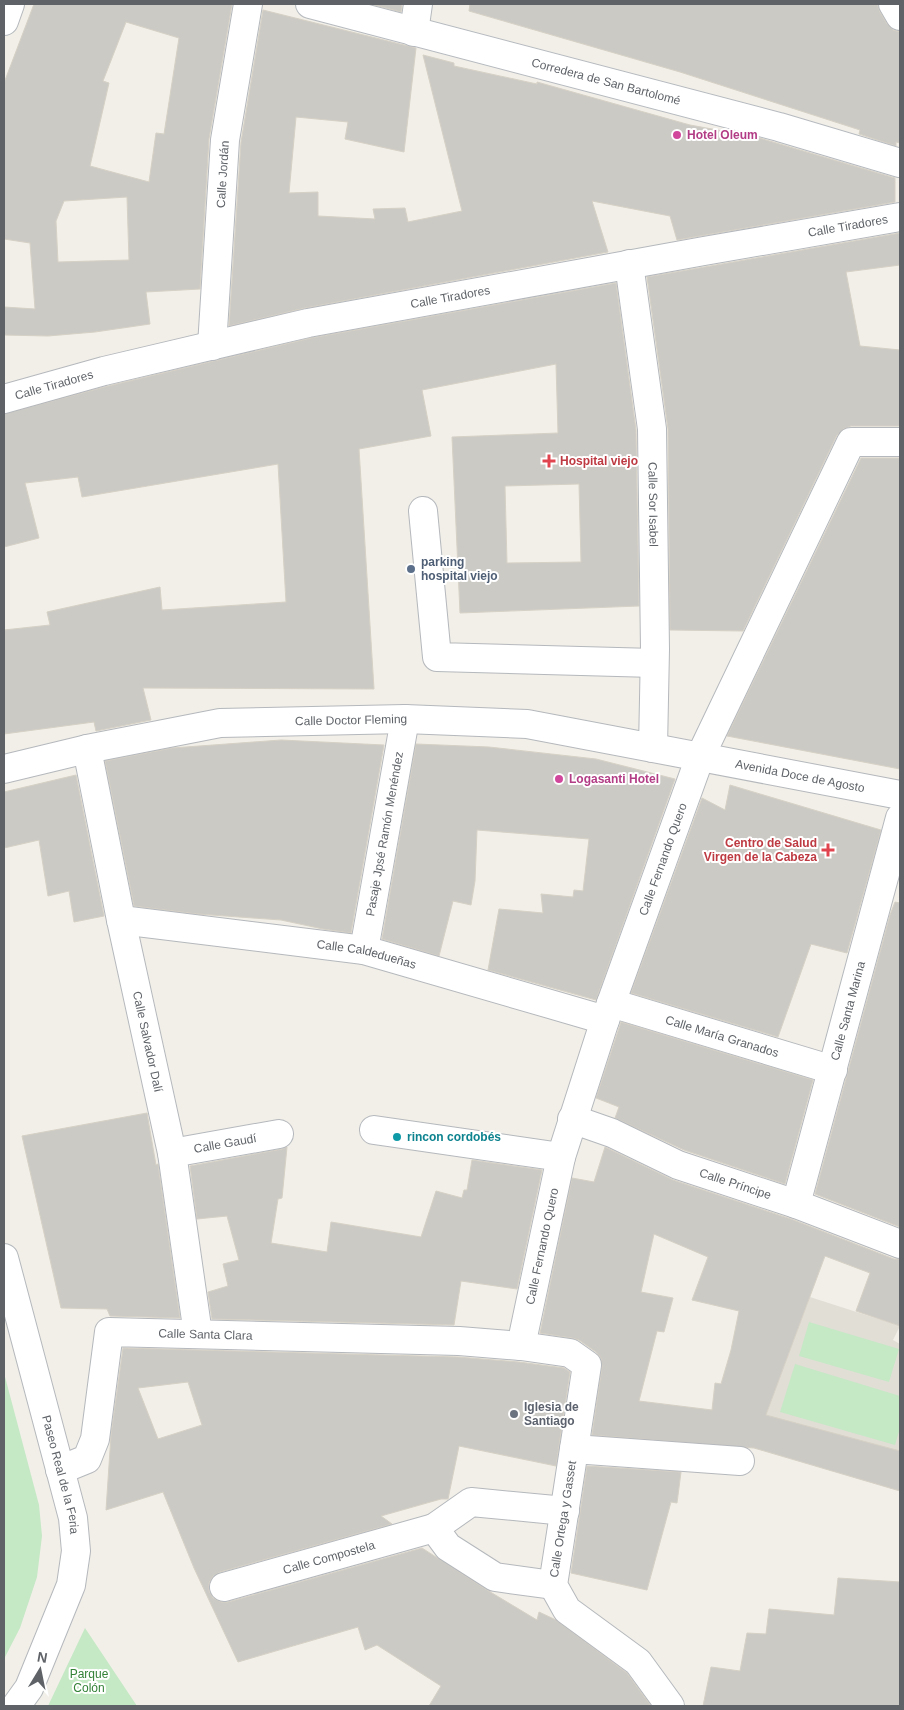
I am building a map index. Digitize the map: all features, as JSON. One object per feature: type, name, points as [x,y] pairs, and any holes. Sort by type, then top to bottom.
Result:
[{"type":"street","points":[[4,20],[10,4]]},
{"type":"street","name":"Calle Jordán","points":[[212,346],[225,140],[248,4]]},
{"type":"street","name":"Corredera de San Bartolomé","points":[[310,4],[779,127],[900,163]]},
{"type":"street","points":[[414,32],[418,4]]},
{"type":"street","points":[[893,4],[900,16]]},
{"type":"street","name":"Calle Tiradores","points":[[4,399],[104,371],[308,323],[900,217]]},
{"type":"street","name":"Calle Sor Isabel","points":[[629,264],[652,429],[653,748]]},
{"type":"street","name":"Calle Fernando Quero","points":[[521,1346],[561,1157],[572,1119],[608,1012],[700,757],[851,442],[900,442]]},
{"type":"street","points":[[423,511],[437,657],[654,663]]},
{"type":"street","name":"Calle Doctor Fleming","points":[[4,769],[88,749],[220,723],[405,719],[526,724],[700,757]]},
{"type":"street","name":"Pasaje Jpsé Ramón Menéndez","points":[[364,950],[405,719]]},
{"type":"street","name":"Calle Salvador Dalí","points":[[88,749],[121,920],[172,1153],[198,1334]]},
{"type":"street","name":"Avenida Doce de Agosto","points":[[700,757],[900,794]]},
{"type":"street","name":"Calle Santa Marina","points":[[796,1204],[833,1070],[889,904],[900,818]]},
{"type":"street","name":"Calle Caldedueñas","points":[[121,920],[364,950],[608,1012]]},
{"type":"street","name":"Calle María Granados","points":[[608,1012],[833,1070]]},
{"type":"street","name":"Calle Príncipe","points":[[572,1119],[612,1133],[678,1166],[796,1204],[900,1244]]},
{"type":"street","points":[[374,1130],[561,1157]]},
{"type":"street","name":"Calle Gaudí","points":[[172,1153],[278,1134]]},
{"type":"street","name":"Paseo Real de la Feria","points":[[4,1258],[72,1518],[76,1551],[71,1586],[22,1697]]},
{"type":"street","name":"Calle Santa Clara","points":[[60,1470],[87,1459],[95,1439],[109,1332],[459,1341],[521,1346],[570,1353],[588,1365],[574,1449]]},
{"type":"street","name":"Calle Ortega y Gasset","points":[[670,1706],[638,1662],[567,1610],[553,1585],[574,1449],[740,1461]]},
{"type":"street","name":"Calle Compostela","points":[[224,1587],[434,1528],[472,1502],[565,1511]]},
{"type":"street","points":[[434,1528],[448,1547],[495,1578],[553,1585]]},
{"type":"shaded area","points":[[810,1297],[900,1326],[893,1340],[900,1344],[900,1491],[754,1448]]},
{"type":"green space","points":[[809,1322],[899,1349],[889,1382],[799,1356]]},
{"type":"green space","points":[[795,1364],[900,1396],[900,1428],[895,1445],[780,1412]]},
{"type":"green space","points":[[4,1373],[39,1505],[42,1536],[37,1577],[20,1628],[4,1659]]},
{"type":"green space","name":"Parque Colón","points":[[85,1628],[137,1706],[48,1706]]},
{"type":"building","points":[[34,4],[232,4],[209,139],[200,289],[146,292],[150,324],[95,332],[48,336],[4,335],[4,307],[35,309],[30,243],[4,239],[4,83]],"holes":[[[126,22],[179,38],[164,134],[156,133],[149,182],[90,166],[109,83],[103,81]],[[127,197],[129,260],[58,262],[56,221],[64,201]]]},
{"type":"building","points":[[371,4],[402,4],[401,12]]},
{"type":"building","points":[[470,4],[877,4],[887,24],[893,30],[900,32],[900,143],[896,142],[896,146],[859,134],[860,130],[680,72],[469,11]]},
{"type":"building","points":[[263,10],[416,48],[404,152],[345,139],[348,122],[296,117],[289,193],[318,192],[318,216],[375,219],[373,209],[405,208],[408,222],[462,211],[423,55],[454,63],[454,66],[537,84],[537,82],[690,125],[756,137],[895,178],[895,202],[677,240],[670,216],[592,201],[608,252],[305,308],[229,326],[241,142]]},
{"type":"building","points":[[900,233],[900,265],[846,272],[860,346],[900,350],[900,426],[851,426],[843,429],[837,435],[743,631],[670,630],[668,429],[647,277]]},
{"type":"building","points":[[616,283],[636,430],[639,606],[460,613],[452,437],[558,433],[556,364],[422,390],[431,436],[359,449],[374,689],[143,688],[151,720],[96,731],[94,722],[4,734],[4,630],[50,625],[47,612],[160,587],[162,610],[286,602],[278,464],[82,497],[78,477],[25,483],[39,538],[4,547],[4,414],[108,386],[311,338]],"holes":[[[579,484],[581,562],[507,563],[505,486]]]},
{"type":"building","points":[[861,458],[900,458],[900,769],[727,736]]},
{"type":"building","points":[[281,740],[384,745],[351,933],[281,920],[197,914],[134,906],[105,761],[172,748]]},
{"type":"building","points":[[416,744],[489,747],[596,759],[675,779],[596,1000],[488,970],[499,909],[543,913],[541,894],[573,897],[574,890],[583,891],[589,839],[477,830],[475,881],[471,905],[453,901],[439,956],[382,939]]},
{"type":"building","points":[[76,775],[104,916],[74,922],[69,891],[48,896],[39,840],[4,848],[4,792]]},
{"type":"building","points":[[730,785],[881,830],[847,953],[811,944],[778,1037],[631,993],[702,798],[725,810]]},
{"type":"building","points":[[895,902],[900,903],[900,1227],[815,1194]]},
{"type":"building","points":[[621,1022],[813,1080],[785,1184],[684,1150],[615,1118],[619,1107],[596,1098]]},
{"type":"building","points":[[147,1113],[156,1165],[158,1164],[180,1318],[110,1316],[107,1309],[61,1308],[22,1136]]},
{"type":"building","points":[[287,1147],[282,1198],[278,1199],[271,1243],[327,1252],[331,1222],[421,1237],[436,1191],[462,1198],[464,1190],[467,1190],[472,1160],[542,1170],[517,1289],[461,1281],[454,1325],[212,1319],[208,1292],[228,1286],[223,1264],[239,1260],[227,1216],[197,1219],[190,1166]]},
{"type":"building","points":[[605,1147],[673,1180],[791,1219],[894,1259],[900,1259],[900,1326],[856,1311],[870,1273],[825,1256],[766,1415],[900,1451],[900,1491],[754,1448],[592,1435],[602,1367],[601,1358],[579,1340],[540,1333],[572,1178],[594,1182]],"holes":[[[654,1234],[708,1257],[692,1300],[739,1311],[731,1350],[721,1384],[715,1383],[712,1410],[639,1401],[657,1331],[664,1332],[673,1298],[641,1292]]]},
{"type":"building","points":[[123,1348],[458,1357],[564,1368],[570,1372],[556,1466],[459,1446],[448,1499],[441,1499],[381,1516],[392,1524],[220,1572],[213,1576],[209,1583],[209,1591],[213,1598],[221,1602],[228,1602],[422,1548],[537,1620],[539,1612],[556,1620],[627,1673],[651,1706],[429,1706],[441,1686],[377,1645],[365,1650],[358,1627],[238,1662],[194,1568],[163,1492],[106,1510],[111,1435]],"holes":[[[188,1382],[202,1425],[158,1439],[138,1388]]]},
{"type":"building","points":[[587,1466],[681,1472],[677,1503],[671,1502],[647,1590],[571,1573]]},
{"type":"building","points":[[838,1578],[900,1582],[900,1706],[703,1706],[711,1667],[740,1671],[747,1633],[766,1634],[769,1609],[834,1615]]},
{"type":"place","name":"Hotel Oleum","points":[[677,135]]},
{"type":"place","name":"Hospital viejo","points":[[549,461]]},
{"type":"place","name":"parking hospital viejo","points":[[411,569]]},
{"type":"place","name":"Logasanti Hotel","points":[[559,779]]},
{"type":"place","name":"Centro de Salud Virgen de la Cabeza","points":[[828,850]]},
{"type":"place","name":"rincon cordobés","points":[[397,1137]]},
{"type":"place","name":"Iglesia de Santiago","points":[[514,1414]]}]
